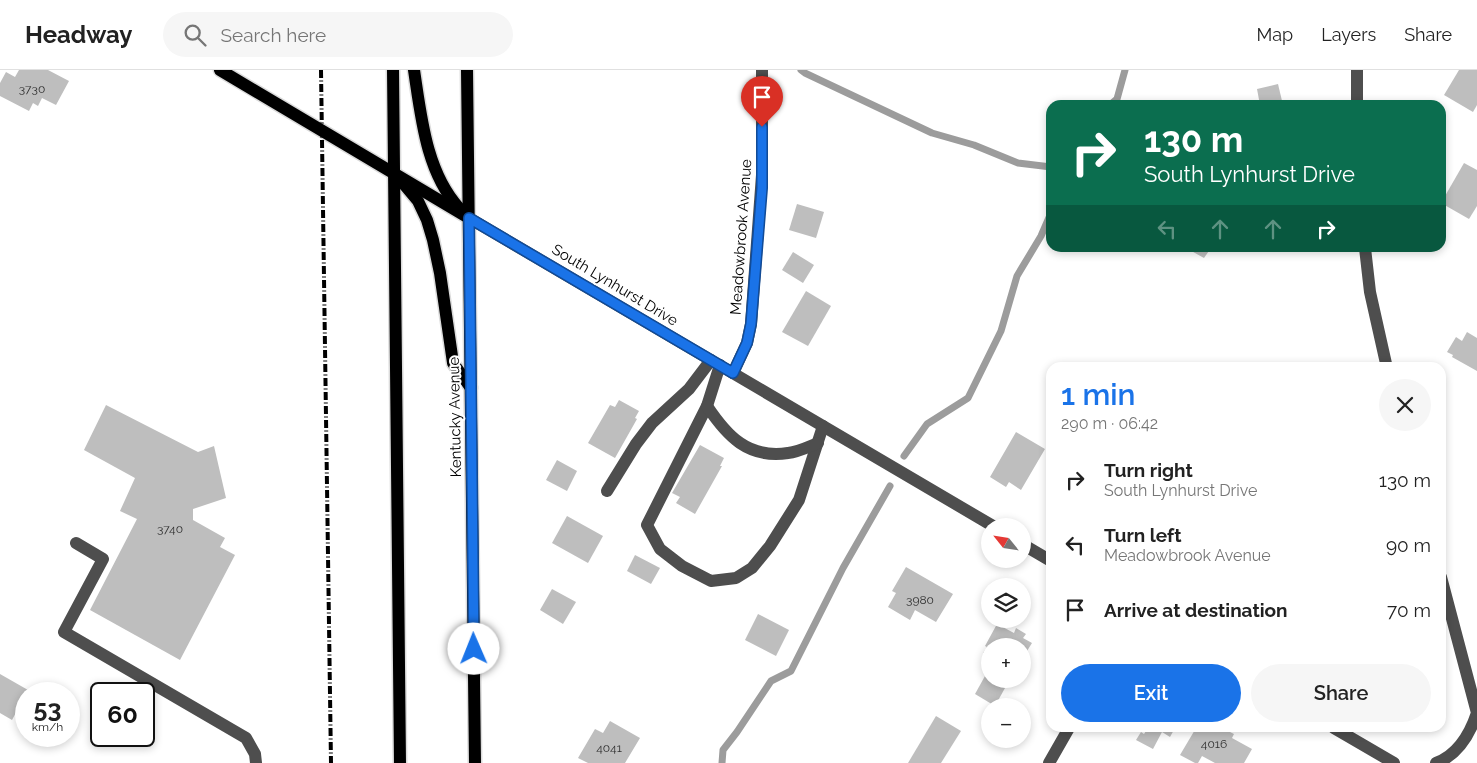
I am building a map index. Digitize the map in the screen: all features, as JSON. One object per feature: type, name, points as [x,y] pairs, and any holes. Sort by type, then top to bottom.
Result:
[{"type":"main road","name":"South Lynhurst Drive","points":[[220,70],[469,218]]},
{"type":"main road","points":[[393,70],[400,763]]},
{"type":"main road","points":[[414,70],[423,124],[433,161],[450,196],[469,218]]},
{"type":"main road","name":"Kentucky Avenue","points":[[467,70],[475,763]]},
{"type":"main road","points":[[394,172],[418,201],[427,220],[441,280],[453,363],[471,389]]},
{"type":"street","name":"Meadowbrook Avenue","points":[[733,373],[747,343],[751,324],[762,175],[762,70]]},
{"type":"street","points":[[1357,70],[1357,100]]},
{"type":"street","name":"South Lynhurst Drive","points":[[469,218],[981,519]]},
{"type":"street","points":[[1365,252],[1370,292],[1385,362]]},
{"type":"street","points":[[715,363],[707,406],[647,525],[660,549],[682,566],[711,581],[736,578],[752,568],[770,546],[799,500],[823,426]]},
{"type":"street","points":[[607,491],[630,453],[652,423],[715,363]]},
{"type":"street","points":[[707,406],[721,427],[737,442],[756,451],[774,455],[790,453],[818,443]]},
{"type":"street","points":[[76,544],[103,559],[64,632],[246,738],[255,754],[256,763]]},
{"type":"street","points":[[1031,549],[1046,558]]},
{"type":"street","points":[[1436,763],[1453,753],[1466,738],[1472,729],[1477,713],[1446,595]]},
{"type":"street","points":[[1049,763],[1067,732]]},
{"type":"street","points":[[1341,732],[1394,763]]},
{"type":"building","points":[[19,70],[48,70],[69,81],[56,105],[42,98],[38,106],[33,103],[29,111],[0,96],[0,83],[6,72],[15,77]]},
{"type":"building","points":[[1459,70],[1477,70],[1477,105],[1473,112],[1444,95]]},
{"type":"building","points":[[1278,84],[1282,100],[1259,100],[1257,89]]},
{"type":"building","points":[[1464,163],[1477,170],[1477,206],[1469,219],[1446,206],[1446,194]]},
{"type":"building","points":[[797,204],[824,212],[816,238],[789,230]]},
{"type":"building","points":[[793,252],[814,265],[803,283],[782,270]]},
{"type":"building","points":[[1193,252],[1208,252],[1204,258]]},
{"type":"building","points":[[806,291],[831,306],[808,346],[782,332]]},
{"type":"building","points":[[1467,332],[1477,338],[1477,371],[1452,357],[1453,355],[1447,352],[1456,337],[1462,341]]},
{"type":"building","points":[[619,400],[639,411],[635,418],[637,419],[615,458],[588,443],[610,405],[615,407]]},
{"type":"building","points":[[106,405],[198,452],[214,446],[226,498],[193,509],[193,520],[225,538],[220,547],[235,555],[180,660],[90,610],[137,519],[120,511],[135,478],[84,450]]},
{"type":"building","points":[[1016,432],[1045,449],[1021,490],[1009,482],[1006,487],[990,477]]},
{"type":"building","points":[[700,445],[724,458],[720,466],[722,466],[695,514],[676,503],[680,497],[672,493]]},
{"type":"building","points":[[557,460],[577,471],[567,491],[546,480]]},
{"type":"building","points":[[567,516],[603,536],[588,563],[552,543]]},
{"type":"building","points":[[635,555],[660,568],[651,584],[627,571]]},
{"type":"building","points":[[906,567],[953,594],[936,622],[915,610],[910,620],[888,607],[896,593],[892,591]]},
{"type":"building","points":[[552,589],[576,602],[563,624],[540,610]]},
{"type":"building","points":[[758,614],[789,630],[776,656],[745,640]]},
{"type":"building","points":[[995,628],[1005,628],[1014,633],[1016,628],[1026,634],[1023,638],[989,638]]},
{"type":"building","points":[[0,674],[15,683],[15,714],[12,720],[0,713]]},
{"type":"building","points":[[981,683],[981,688],[1005,688],[999,698],[982,698],[975,694]]},
{"type":"building","points":[[936,716],[961,731],[941,763],[908,763]]},
{"type":"building","points":[[610,721],[640,738],[625,763],[588,763],[578,758],[595,729],[603,733]]},
{"type":"building","points":[[1141,732],[1144,734],[1145,732],[1162,732],[1153,749],[1136,740]]},
{"type":"building","points":[[1162,732],[1173,732],[1170,737]]},
{"type":"building","points":[[1194,732],[1230,732],[1234,734],[1232,738],[1252,749],[1244,763],[1215,763],[1202,756],[1198,763],[1195,763],[1180,755]]},
{"type":"waterway","points":[[801,70],[932,133],[974,145],[1018,163],[1046,166]]},
{"type":"waterway","points":[[1116,100],[1125,70]]},
{"type":"waterway","points":[[904,456],[927,424],[968,398],[1001,331],[1017,276],[1046,224]]},
{"type":"waterway","points":[[722,763],[723,750],[771,681],[791,671],[843,568],[890,486]]},
{"type":"railway","points":[[321,70],[331,763]]},
{"type":"route","points":[[474,649],[469,218],[733,373],[747,343],[751,324],[762,188],[762,127]]}]
